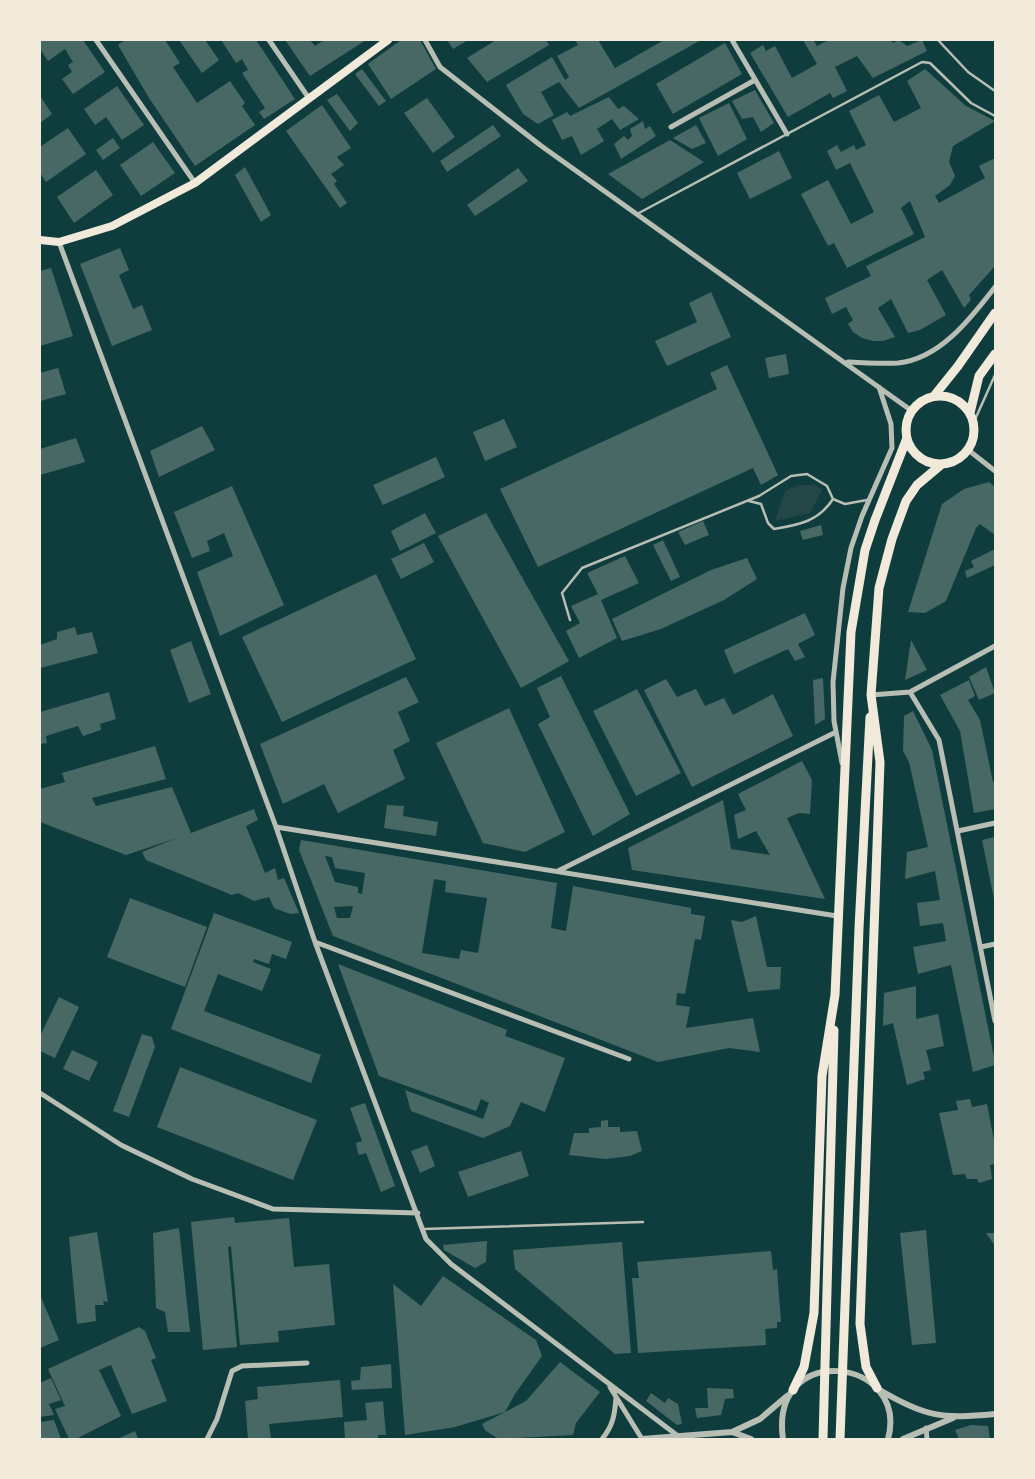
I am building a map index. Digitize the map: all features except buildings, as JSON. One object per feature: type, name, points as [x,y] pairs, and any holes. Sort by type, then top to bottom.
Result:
[{"type":"highway","points":[[934,396],[955,399],[970,414],[974,424],[974,434],[967,450],[954,461],[942,464],[931,463],[920,458],[912,449],[907,438],[906,426],[912,411],[924,400],[934,396],[958,366],[995,313]]},
{"type":"highway","points":[[970,414],[979,376],[995,354]]},
{"type":"highway","points":[[823,1439],[837,916],[851,632],[857,588],[875,520],[907,438]]},
{"type":"highway","points":[[840,1439],[857,990],[871,695],[878,597],[892,539],[906,501],[917,485],[942,464]]},
{"type":"highway","points":[[871,695],[880,762],[860,1324],[866,1367],[877,1388]]},
{"type":"highway","points":[[793,1390],[804,1367],[814,1313],[822,1076],[835,995]]},
{"type":"main road","points":[[40,240],[59,242],[112,226],[195,183],[308,97],[388,40]]},
{"type":"street","points":[[96,40],[195,183]]},
{"type":"street","points":[[269,40],[308,97]]},
{"type":"street","points":[[425,40],[440,67],[540,145],[847,362],[912,411]]},
{"type":"street","points":[[732,40],[787,134]]},
{"type":"street","points":[[671,127],[755,80]]},
{"type":"street","points":[[59,242],[276,827],[315,942],[424,1229],[426,1239],[452,1264],[678,1436]]},
{"type":"street","points":[[847,362],[900,363],[928,354],[956,332],[995,287]]},
{"type":"street","points":[[843,768],[834,721],[833,682],[842,597],[851,548],[869,500],[892,448],[891,424],[879,386]]},
{"type":"street","points":[[967,450],[995,471]]},
{"type":"street","points":[[871,695],[910,692],[995,646]]},
{"type":"street","points":[[910,692],[939,740],[995,1021]]},
{"type":"street","points":[[558,871],[836,732]]},
{"type":"street","points":[[958,831],[995,823]]},
{"type":"street","points":[[276,827],[837,916]]},
{"type":"street","points":[[315,942],[629,1059]]},
{"type":"street","points":[[981,947],[995,944]]},
{"type":"street","points":[[40,1092],[121,1145],[192,1179],[273,1209],[418,1213]]},
{"type":"street","points":[[207,1439],[217,1419],[232,1371],[242,1366],[307,1363]]},
{"type":"street","points":[[609,1384],[642,1439],[732,1432],[760,1419],[793,1390],[818,1373],[839,1370],[860,1375],[901,1403],[927,1414],[955,1417],[995,1414]]},
{"type":"street","points":[[877,1388],[888,1407],[891,1429],[888,1439]]},
{"type":"street","points":[[783,1439],[780,1422],[786,1401],[793,1390]]},
{"type":"street","points":[[602,1439],[613,1422],[616,1397]]},
{"type":"street","points":[[903,1439],[955,1417]]},
{"type":"street","points":[[926,1428],[927,1439]]},
{"type":"street","points":[[732,1432],[751,1439]]},
{"type":"lane","points":[[938,40],[968,72],[995,91]]},
{"type":"lane","points":[[637,214],[924,62],[930,63],[971,103],[995,116]]},
{"type":"lane","points":[[974,424],[995,376]]},
{"type":"lane","points":[[570,620],[562,593],[582,568],[747,501],[791,476],[807,474],[827,486],[832,498],[845,504],[869,500]]},
{"type":"lane","points":[[747,501],[761,504],[768,523],[774,529],[794,526],[816,518],[826,509],[832,498]]},
{"type":"lane","points":[[424,1229],[643,1222]]},
{"type":"shaded area","points":[[799,485],[816,485],[822,490],[810,513],[775,521],[785,491]]}]
